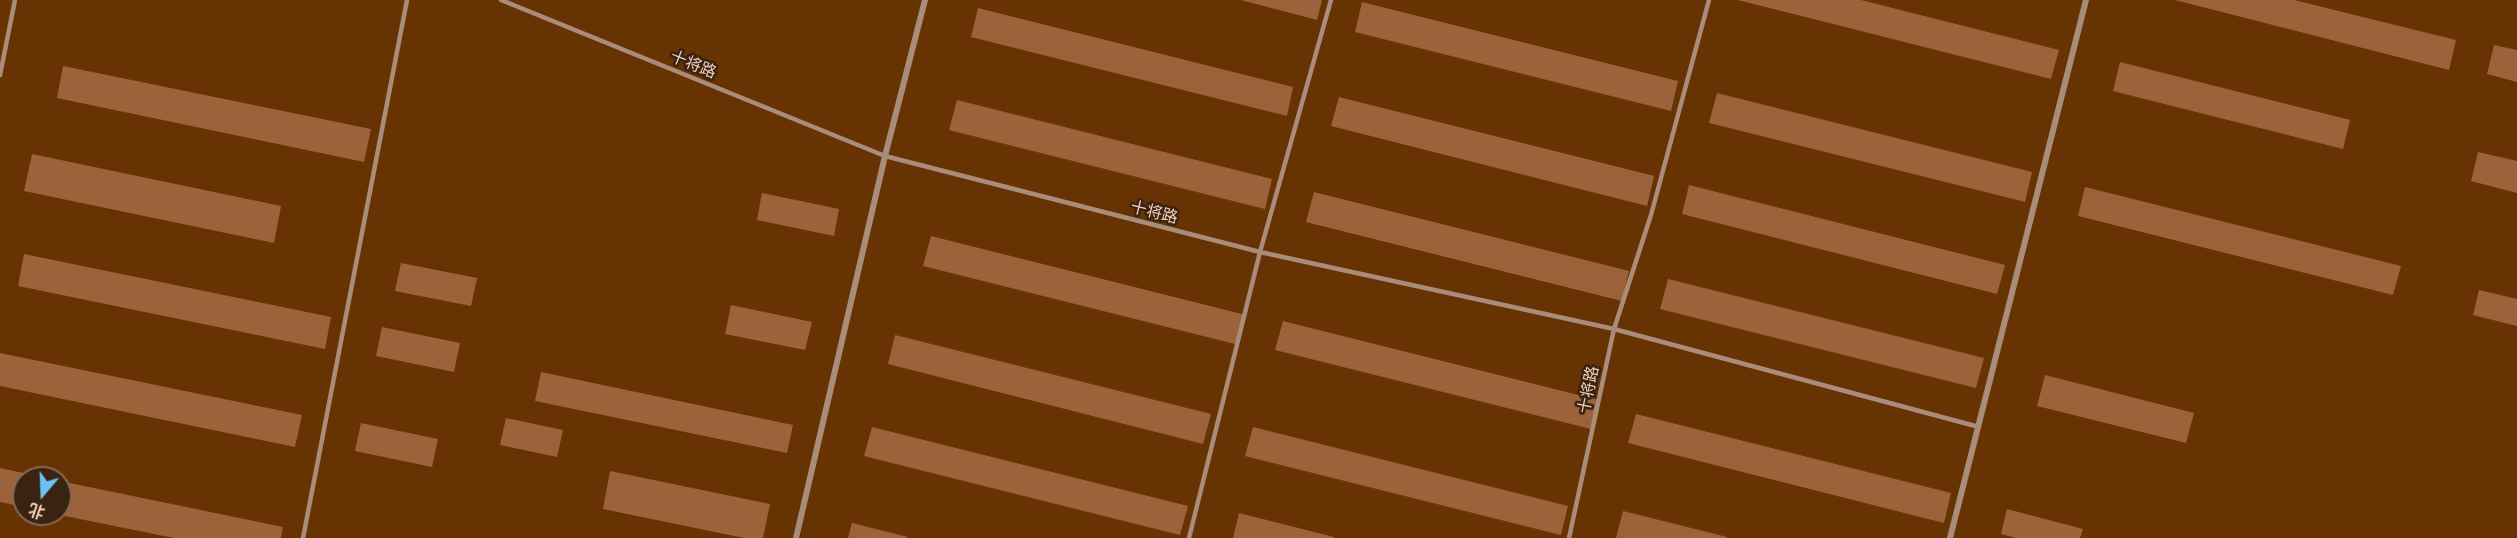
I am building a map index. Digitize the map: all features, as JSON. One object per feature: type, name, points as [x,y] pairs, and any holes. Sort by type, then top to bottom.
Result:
[{"type":"street","points":[[796,538],[885,156],[925,0]]},
{"type":"street","points":[[1950,538],[2086,0]]},
{"type":"lane","points":[[0,75],[15,0]]},
{"type":"lane","points":[[303,538],[407,0]]},
{"type":"lane","name":"十将路","points":[[501,0],[885,156],[1260,252],[1614,329],[1569,538]]},
{"type":"lane","points":[[1189,538],[1260,252],[1330,0]]},
{"type":"lane","points":[[1709,0],[1651,215],[1614,329],[1979,427]]},
{"type":"building","points":[[1241,0],[1322,0],[1317,20]]},
{"type":"building","points":[[1738,0],[1861,0],[2059,50],[2051,79]]},
{"type":"building","points":[[2175,0],[2294,0],[2456,40],[2449,70]]},
{"type":"building","points":[[1362,2],[1678,81],[1671,111],[1355,32]]},
{"type":"building","points":[[978,8],[1293,87],[1287,116],[971,37]]},
{"type":"building","points":[[2494,45],[2517,50],[2517,82],[2487,74]]},
{"type":"building","points":[[2120,62],[2350,120],[2343,149],[2113,91]]},
{"type":"building","points":[[63,66],[371,129],[364,162],[57,98]]},
{"type":"building","points":[[1717,93],[2032,172],[2025,202],[1709,123]]},
{"type":"building","points":[[1339,97],[1654,176],[1647,206],[1331,126]]},
{"type":"building","points":[[957,100],[1272,179],[1265,209],[949,130]]},
{"type":"building","points":[[2478,152],[2517,161],[2517,193],[2471,181]]},
{"type":"building","points":[[32,154],[281,206],[274,243],[24,191]]},
{"type":"building","points":[[1689,185],[2005,265],[1997,294],[1682,214]]},
{"type":"building","points":[[2085,187],[2401,266],[2393,295],[2078,216]]},
{"type":"building","points":[[1314,192],[1629,271],[1622,301],[1306,222]]},
{"type":"building","points":[[762,193],[839,209],[834,236],[757,220]]},
{"type":"building","points":[[931,236],[1246,315],[1239,345],[923,266]]},
{"type":"building","points":[[24,254],[331,317],[325,349],[18,286]]},
{"type":"building","points":[[401,263],[477,278],[471,306],[395,291]]},
{"type":"building","points":[[1668,279],[1984,358],[1976,388],[1660,309]]},
{"type":"building","points":[[2479,290],[2517,299],[2517,326],[2473,315]]},
{"type":"building","points":[[731,305],[812,322],[805,350],[725,334]]},
{"type":"building","points":[[1283,321],[1598,400],[1591,429],[1275,350]]},
{"type":"building","points":[[382,327],[460,343],[454,372],[376,356]]},
{"type":"building","points":[[895,335],[1211,414],[1203,444],[888,364]]},
{"type":"building","points":[[0,353],[302,415],[295,447],[0,386]]},
{"type":"building","points":[[541,372],[793,425],[787,453],[535,401]]},
{"type":"building","points":[[2045,375],[2194,413],[2186,443],[2037,406]]},
{"type":"building","points":[[1636,414],[1951,493],[1944,523],[1628,443]]},
{"type":"building","points":[[506,418],[563,430],[557,457],[500,445]]},
{"type":"building","points":[[361,423],[438,439],[432,467],[355,451]]},
{"type":"building","points":[[872,427],[1188,506],[1180,535],[864,456]]},
{"type":"building","points":[[1253,427],[1568,506],[1561,535],[1245,456]]},
{"type":"building","points":[[0,468],[12,471],[12,504],[0,502]]},
{"type":"building","points":[[610,471],[770,504],[763,538],[744,538],[603,509]]},
{"type":"building","points":[[72,483],[283,527],[281,538],[174,538],[72,517]]},
{"type":"building","points":[[2007,509],[2083,529],[2080,538],[2016,538],[2001,534]]},
{"type":"building","points":[[1623,511],[1727,537],[1727,538],[1616,538]]},
{"type":"building","points":[[1239,513],[1334,537],[1334,538],[1233,538]]},
{"type":"building","points":[[852,523],[908,537],[848,538]]}]
